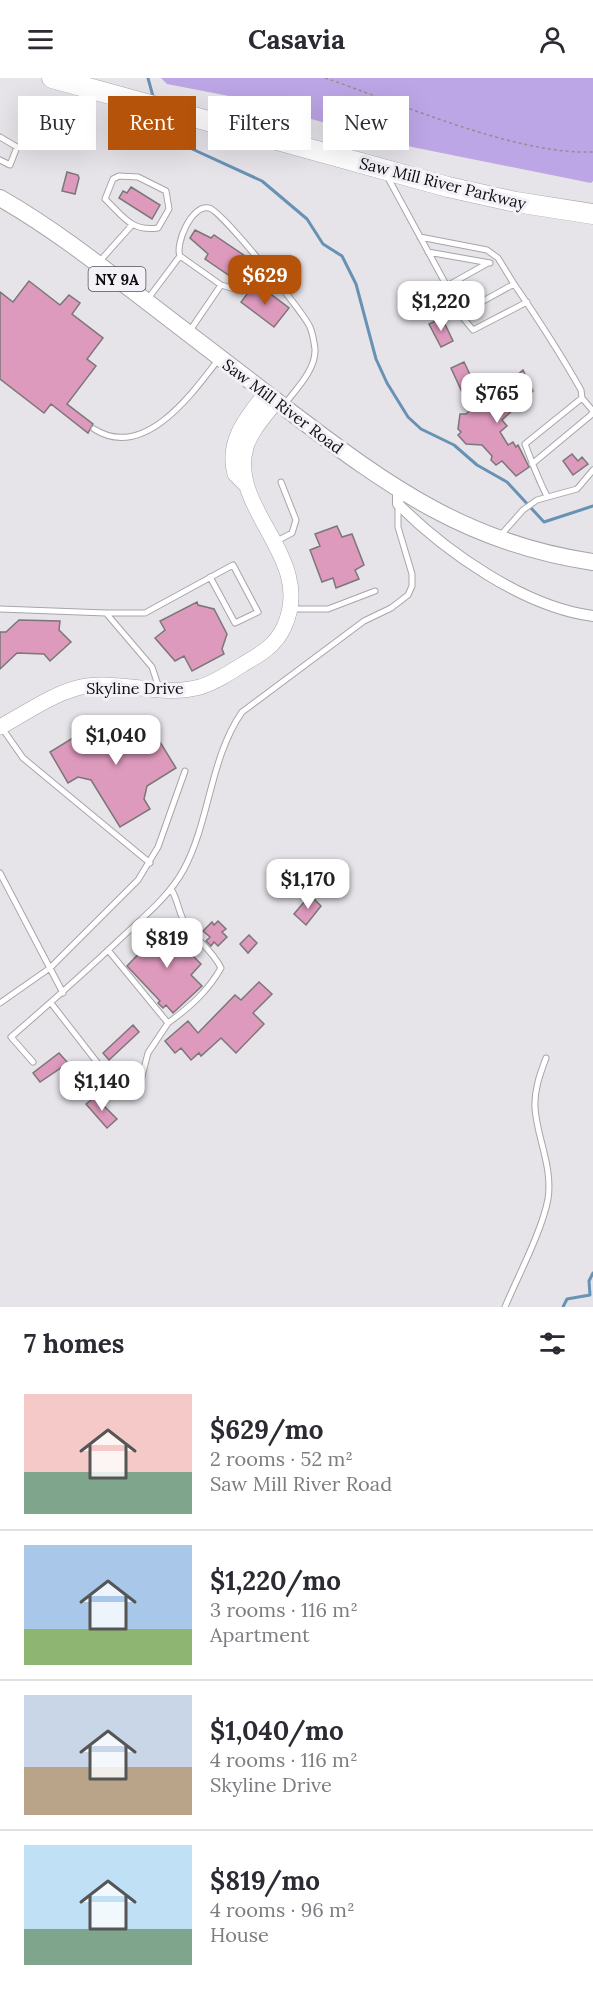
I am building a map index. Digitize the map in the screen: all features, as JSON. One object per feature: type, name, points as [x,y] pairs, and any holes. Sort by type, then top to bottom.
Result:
[{"type":"highway","name":"Saw Mill River Parkway","points":[[52,78],[135,96]]},
{"type":"highway","name":"Saw Mill River Parkway","points":[[97,78],[144,96]]},
{"type":"highway","name":"Saw Mill River Parkway","points":[[196,111],[514,190],[593,202]]},
{"type":"highway","name":"Saw Mill River Parkway","points":[[196,113],[383,170],[516,202],[593,214]]},
{"type":"main road","name":"Saw Mill River Road","points":[[0,198],[51,230],[97,264],[398,497],[497,539],[545,553],[593,562]]},
{"type":"street","name":"Skyline Drive","points":[[0,727],[76,688],[105,685],[159,688],[200,687],[251,660],[277,639],[291,609],[291,583],[275,543],[246,485],[245,461],[247,444],[275,400]]},
{"type":"street","points":[[398,497],[444,543],[487,574],[545,604],[593,616]]},
{"type":"lane","points":[[0,137],[17,147],[10,165],[0,160]]},
{"type":"lane","points":[[383,170],[456,303],[466,310]]},
{"type":"lane","points":[[120,176],[138,177],[154,184],[166,191],[169,200],[169,209],[158,228],[144,230],[132,225],[105,199],[113,179],[120,176]]},
{"type":"lane","points":[[274,279],[242,291],[221,285],[180,256],[178,246],[194,211],[207,207],[213,209],[274,279],[310,326],[315,352],[307,374],[275,400]]},
{"type":"lane","points":[[97,264],[132,225]]},
{"type":"lane","points":[[420,237],[487,250],[498,258],[549,333],[581,390],[582,398],[592,411],[591,415],[532,464]]},
{"type":"lane","points":[[428,252],[490,263]]},
{"type":"lane","points":[[146,301],[180,256]]},
{"type":"lane","points":[[447,286],[498,258]]},
{"type":"lane","points":[[466,310],[514,284]]},
{"type":"lane","points":[[188,333],[221,285]]},
{"type":"lane","points":[[466,310],[464,320],[472,330],[527,302]]},
{"type":"lane","points":[[94,429],[109,436],[120,437],[143,432],[159,423],[186,402],[220,358]]},
{"type":"lane","points":[[547,496],[525,444],[582,398]]},
{"type":"lane","points":[[497,539],[523,510],[547,496],[577,489],[593,470]]},
{"type":"lane","points":[[275,543],[292,533],[296,519],[281,482]]},
{"type":"lane","points":[[33,1062],[11,1037],[63,993],[171,889],[184,869],[196,840],[230,732],[242,712],[364,621],[391,608],[408,595],[412,585],[412,574],[398,527],[398,497]]},
{"type":"lane","points":[[0,609],[145,613],[210,577],[233,565],[258,612],[235,624],[210,577]]},
{"type":"lane","points":[[291,609],[328,609],[375,591]]},
{"type":"lane","points":[[106,613],[152,667],[159,688]]},
{"type":"lane","points":[[0,727],[23,758],[150,863]]},
{"type":"lane","points":[[0,1003],[50,968],[138,880],[150,863],[185,771]]},
{"type":"lane","points":[[0,873],[63,993]]},
{"type":"lane","points":[[51,1003],[66,1026],[89,1050],[125,1096],[138,1092],[148,1053],[168,1023],[186,1010],[212,984],[221,968],[214,954],[188,929],[180,915],[177,898],[171,889]]},
{"type":"lane","points":[[108,950],[168,1023]]},
{"type":"lane","points":[[505,1307],[548,1198],[544,1145],[537,1125],[535,1105],[537,1083],[546,1058]]},
{"type":"path","points":[[325,78],[482,132],[544,148],[593,152]]},
{"type":"shaded area","points":[[161,78],[593,78],[593,181],[591,183],[409,146],[409,96],[323,96],[323,122],[311,119],[311,96],[229,96],[167,84]]},
{"type":"building","points":[[67,172],[78,175],[75,194],[62,191]]},
{"type":"building","points":[[131,187],[160,205],[152,219],[119,198],[123,191],[127,193]]},
{"type":"building","points":[[195,230],[211,238],[214,235],[254,262],[259,267],[251,279],[256,283],[243,285],[205,259],[208,254],[190,238]]},
{"type":"building","points":[[29,281],[60,305],[69,295],[80,303],[72,314],[103,338],[87,359],[96,366],[67,404],[93,424],[88,433],[51,404],[44,413],[0,379],[0,292],[13,302]]},
{"type":"building","points":[[257,289],[264,289],[289,308],[274,327],[241,302],[247,294]]},
{"type":"building","points":[[442,318],[453,341],[441,347],[429,324]]},
{"type":"building","points":[[464,362],[475,385],[462,392],[451,368]]},
{"type":"building","points":[[523,370],[533,391],[502,420],[507,426],[500,432],[508,445],[513,442],[516,447],[518,445],[529,467],[516,476],[502,461],[496,465],[491,460],[492,456],[482,445],[466,444],[458,435],[461,432],[458,429],[460,414],[466,414],[482,399],[486,403]]},
{"type":"building","points":[[572,454],[578,461],[582,457],[588,464],[573,475],[563,461]]},
{"type":"building","points":[[337,526],[342,537],[352,534],[364,565],[355,570],[359,579],[336,588],[333,578],[322,582],[310,550],[320,546],[315,534]]},
{"type":"building","points":[[197,602],[198,605],[214,609],[227,634],[222,649],[224,654],[192,671],[184,656],[175,661],[155,638],[165,630],[160,621]]},
{"type":"building","points":[[19,620],[60,621],[59,630],[71,642],[50,661],[44,654],[17,653],[0,669],[0,632],[6,632]]},
{"type":"building","points":[[107,717],[114,728],[142,735],[152,729],[176,768],[147,786],[144,799],[150,809],[120,827],[91,780],[78,777],[68,783],[50,752]]},
{"type":"building","points":[[310,895],[321,906],[306,925],[294,914]]},
{"type":"building","points":[[218,921],[226,929],[222,932],[227,937],[218,946],[214,942],[211,946],[206,941],[210,937],[203,931],[212,922],[214,925]]},
{"type":"building","points":[[160,923],[201,964],[191,975],[202,986],[173,1013],[166,1005],[163,1008],[158,1003],[160,1001],[127,966],[150,942],[146,938]]},
{"type":"building","points":[[249,935],[257,943],[248,953],[240,944]]},
{"type":"building","points":[[259,982],[272,994],[253,1013],[264,1024],[236,1053],[221,1038],[201,1056],[199,1053],[191,1060],[181,1048],[175,1053],[165,1041],[188,1021],[198,1033],[235,995],[241,1000]]},
{"type":"building","points":[[133,1025],[139,1032],[109,1060],[103,1053]]},
{"type":"building","points":[[59,1053],[68,1063],[40,1082],[33,1073]]},
{"type":"building","points":[[95,1097],[117,1119],[107,1128],[86,1104]]},
{"type":"waterway","points":[[148,78],[153,96]]},
{"type":"waterway","points":[[194,150],[262,181],[307,219],[323,244],[342,256],[356,284],[376,359],[387,383],[408,417],[421,429],[454,445],[477,465],[507,482],[544,522],[593,506]]},
{"type":"waterway","points":[[563,1307],[567,1299],[590,1295],[589,1281],[593,1273]]}]
